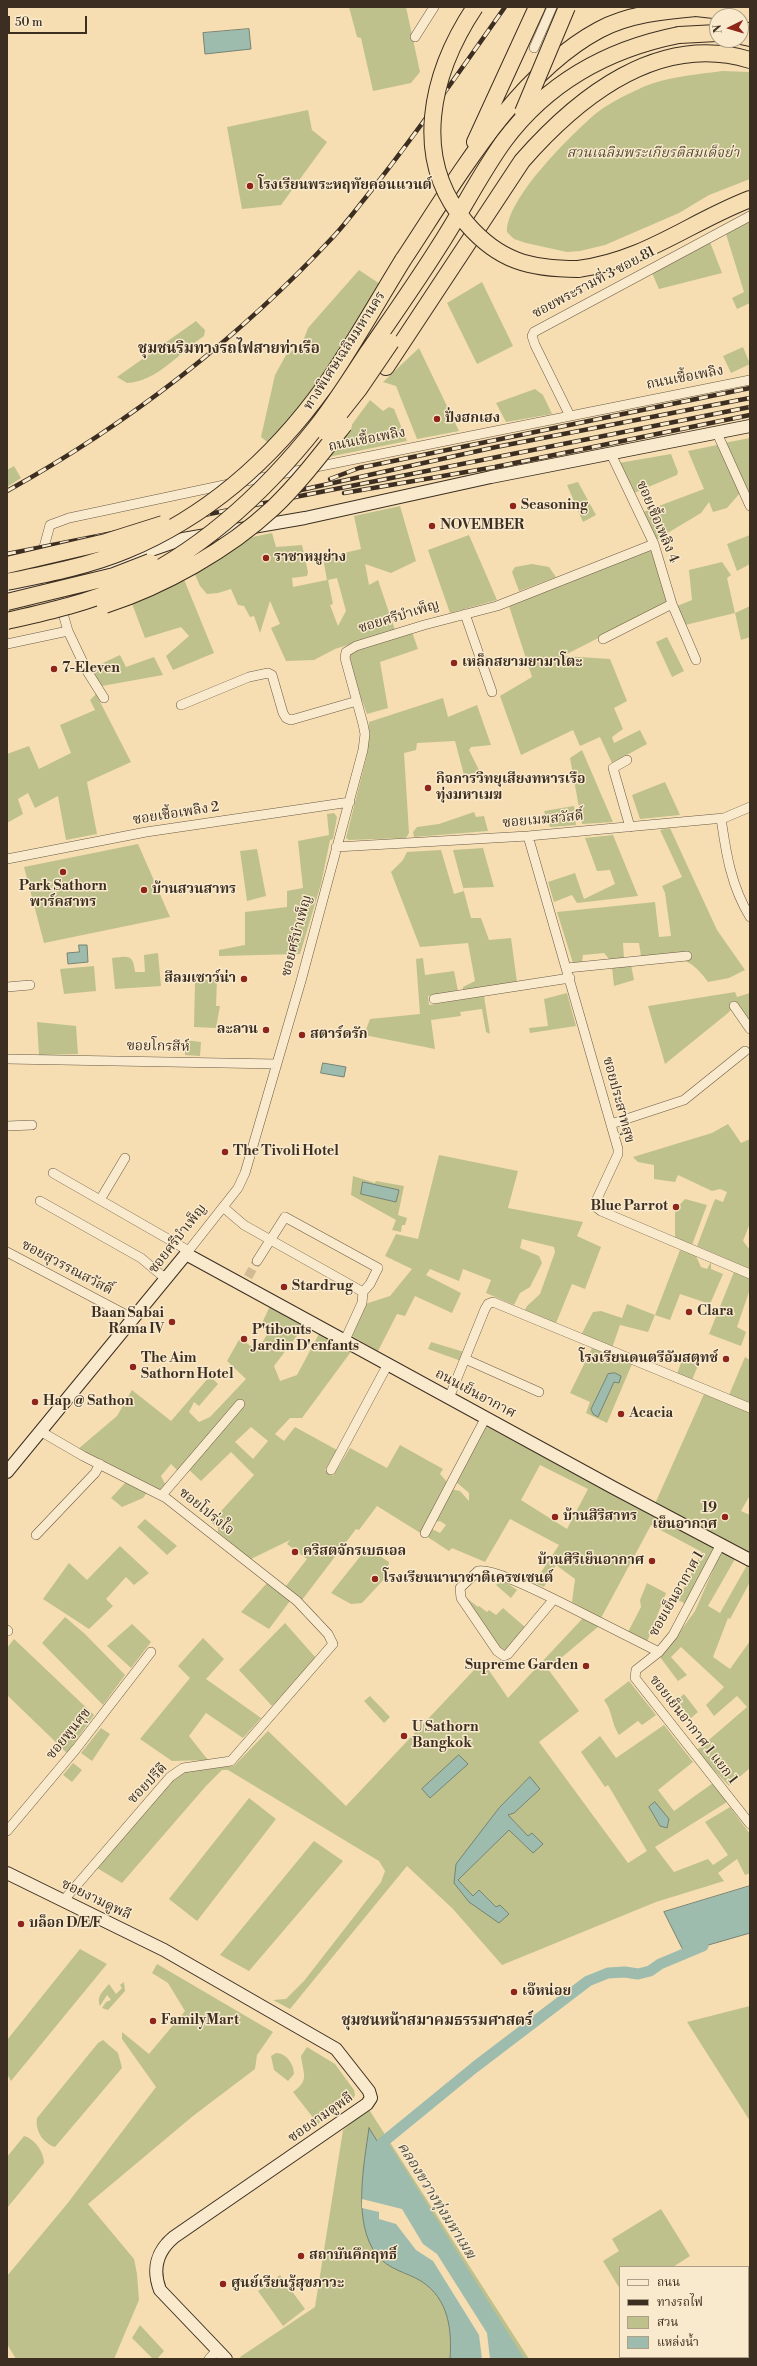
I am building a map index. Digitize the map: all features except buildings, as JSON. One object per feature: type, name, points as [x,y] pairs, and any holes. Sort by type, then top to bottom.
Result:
[{"type":"highway","points":[[475,7],[461,28],[446,62],[433,118],[432,149],[440,181],[458,214],[485,242],[498,252],[532,266],[554,269],[578,269],[603,266],[634,256],[750,199]]},
{"type":"highway","name":"ทางพิเศษเฉลิมมหานคร","points":[[459,176],[537,7]]},
{"type":"highway","name":"ทางพิเศษเฉลิมมหานคร","points":[[7,602],[114,576],[141,566],[178,548],[283,478],[312,449],[336,419],[391,342],[447,254],[485,187],[532,94],[567,7]]},
{"type":"highway","name":"ทางพิเศษเฉลิมมหานคร","points":[[7,582],[63,570],[126,551],[158,535],[193,514],[248,474],[305,412],[326,385],[459,176],[505,113],[530,86],[573,46],[600,29],[642,16],[673,10],[696,8],[750,14]]},
{"type":"highway","name":"ทางพิเศษเฉลิมมหานคร","points":[[7,621],[49,612],[122,588],[173,561],[230,518],[278,472],[319,424],[437,250],[504,142],[536,104],[572,75],[622,50],[652,40],[679,35],[709,33]]},
{"type":"highway","points":[[7,631],[47,623],[127,598],[185,570],[236,537],[272,508],[312,464],[362,402],[522,161],[546,134],[574,107],[622,75],[648,63],[676,56],[703,53],[726,54],[750,60]]},
{"type":"highway","points":[[386,367],[391,342]]},
{"type":"highway","points":[[7,565],[106,542],[193,514]]},
{"type":"street","points":[[415,37],[434,7]]},
{"type":"street","points":[[534,48],[552,7]]},
{"type":"street","name":"ซอยพระรามที่ 3 ซอย 81","points":[[570,416],[535,345],[532,336],[534,332],[750,216]]},
{"type":"street","name":"ถนนเชื้อเพลิง","points":[[54,583],[46,558],[45,542],[50,525],[69,518],[750,380]]},
{"type":"street","points":[[7,593],[54,583],[183,539],[236,531],[750,426]]},
{"type":"street","points":[[717,433],[750,506]]},
{"type":"street","name":"ซอยเชื้อเพลิง 4","points":[[610,454],[654,544],[672,604],[696,660]]},
{"type":"street","points":[[54,583],[87,586],[130,579],[182,553],[236,531]]},
{"type":"street","name":"ซอยศรีบำเพ็ญ","points":[[7,1472],[166,1279],[238,1188],[245,1173],[277,1064],[336,847],[350,802],[365,734],[344,658],[348,649],[424,624],[498,606],[654,544]]},
{"type":"street","points":[[54,583],[68,631],[87,671],[104,698]]},
{"type":"street","points":[[603,639],[672,604]]},
{"type":"street","points":[[465,614],[492,692]]},
{"type":"street","points":[[7,644],[68,631]]},
{"type":"street","points":[[181,705],[249,677],[268,673],[272,675],[283,713],[286,718],[291,720],[357,701]]},
{"type":"street","points":[[627,760],[613,768],[630,827]]},
{"type":"street","name":"ซอยเชื้อเพลิง 2","points":[[7,859],[146,832],[350,802]]},
{"type":"street","name":"ซอยเมฆสวัสดิ์","points":[[336,847],[528,836],[630,827],[721,818],[750,807]]},
{"type":"street","points":[[721,818],[730,872],[743,905],[750,917]]},
{"type":"street","name":"ซอยประสาทสุข","points":[[528,836],[570,978],[618,1154],[596,1201],[596,1207],[601,1211],[750,1274]]},
{"type":"street","points":[[567,968],[687,956]]},
{"type":"street","points":[[434,999],[570,978]]},
{"type":"street","points":[[7,987],[30,985]]},
{"type":"street","points":[[734,1006],[750,1029]]},
{"type":"street","points":[[611,1124],[684,1100],[745,1051]]},
{"type":"street","name":"ฃอยโกรสีห์","points":[[7,1059],[277,1064]]},
{"type":"street","points":[[7,1126],[32,1125]]},
{"type":"street","points":[[100,1200],[125,1158]]},
{"type":"street","points":[[53,1173],[187,1252]]},
{"type":"street","points":[[40,1201],[141,1258],[166,1279]]},
{"type":"street","points":[[223,1207],[244,1225],[364,1292]]},
{"type":"street","points":[[257,1261],[285,1216],[378,1268],[364,1292],[362,1303],[345,1340]]},
{"type":"street","name":"ซอยสุวรรณสวัสดิ์","points":[[7,1252],[134,1319]]},
{"type":"street","name":"ถนนเย็นอากาศ","points":[[187,1252],[245,1282],[449,1398],[750,1560]]},
{"type":"street","points":[[449,1398],[488,1304],[493,1302],[750,1408]]},
{"type":"street","points":[[465,1359],[539,1392]]},
{"type":"street","points":[[331,1470],[388,1364]]},
{"type":"street","points":[[162,1495],[240,1404]]},
{"type":"street","points":[[425,1533],[486,1417]]},
{"type":"street","name":"ซอยโปร่งใจ","points":[[40,1431],[100,1464],[162,1495],[297,1601],[328,1634],[333,1644]]},
{"type":"street","points":[[36,1535],[95,1473],[100,1464]]},
{"type":"street","name":"ซอยเย็นอากาศ 1","points":[[636,1670],[658,1652],[672,1635],[695,1597],[721,1544]]},
{"type":"street","points":[[554,1599],[508,1654],[504,1656],[497,1651],[461,1598],[460,1588],[469,1578],[483,1570],[526,1586],[554,1599],[658,1652]]},
{"type":"street","name":"ซอยปรีดี","points":[[63,1901],[170,1777],[183,1768],[231,1761],[333,1644]]},
{"type":"street","name":"ซอยพูนศุข","points":[[7,1831],[76,1749],[151,1652]]},
{"type":"street","name":"ซอยเย็นอากาศ 1 แยก 1","points":[[636,1670],[635,1678],[639,1684],[750,1824]]},
{"type":"street","name":"ซอยงามดูพลี","points":[[7,1873],[164,1950],[336,2049],[369,2091],[371,2098],[367,2104],[174,2237],[161,2250],[156,2268],[156,2277],[160,2290],[213,2355],[226,2359]]},
{"type":"green space","points":[[349,7],[406,7],[420,72],[411,83],[373,91],[361,38],[357,37]]},
{"type":"green space","name":"สวนเฉลิมพระเกียรติสมเด็จย่า","points":[[722,71],[750,72],[750,179],[709,195],[679,213],[605,245],[580,251],[567,252],[526,243],[514,239],[507,232],[509,218],[527,186],[555,153],[599,111],[628,94],[648,85],[679,77]]},
{"type":"green space","points":[[308,110],[312,130],[327,142],[281,205],[242,209],[227,127]]},
{"type":"green space","points":[[750,221],[750,303],[737,309],[732,298],[744,292],[726,234]]},
{"type":"green space","points":[[710,242],[722,273],[659,289],[652,273]]},
{"type":"green space","points":[[359,270],[380,284],[321,381],[271,445],[261,437],[275,375],[286,355],[302,344],[308,328]]},
{"type":"green space","points":[[482,282],[513,346],[477,364],[447,303]]},
{"type":"green space","points":[[196,321],[205,330],[204,336],[168,365],[158,372],[138,381],[127,383],[117,377]]},
{"type":"green space","points":[[743,347],[750,364],[731,373],[723,356]]},
{"type":"green space","points":[[419,348],[459,431],[417,439],[396,386],[383,382]]},
{"type":"green space","points":[[535,389],[543,395],[552,414],[506,422],[496,403]]},
{"type":"green space","points":[[370,400],[383,411],[389,407],[394,409],[407,441],[328,457]]},
{"type":"green space","points":[[750,438],[750,499],[724,443]]},
{"type":"green space","points":[[717,445],[740,493],[727,508],[713,512],[709,502],[701,513],[656,540],[643,512],[704,489],[688,451]]},
{"type":"green space","points":[[671,454],[678,472],[677,475],[634,493],[619,463]]},
{"type":"green space","points":[[14,466],[21,478],[7,487],[7,470]]},
{"type":"green space","points":[[578,482],[596,515],[583,522],[567,485]]},
{"type":"green space","points":[[400,506],[416,561],[391,573],[365,564],[369,585],[378,580],[395,630],[335,649],[314,660],[286,661],[271,628],[280,624],[270,601],[260,633],[254,616],[250,617],[244,606],[238,605],[231,589],[218,593],[207,594],[200,586],[193,570],[243,539],[272,533],[276,547],[302,545],[308,572],[307,576],[292,578],[293,587],[327,580],[323,558],[361,549],[354,516]],"holes":[[[337,578],[346,611],[338,626],[330,605],[333,604],[328,580]]]},
{"type":"green space","points":[[469,535],[497,600],[450,613],[428,550]]},
{"type":"green space","points":[[750,535],[750,564],[737,571],[727,544]]},
{"type":"green space","points":[[652,548],[669,600],[665,604],[563,656],[610,659],[627,701],[614,708],[623,729],[612,737],[614,743],[640,730],[647,744],[612,763],[600,737],[580,746],[573,730],[521,755],[500,696],[532,677],[509,606]]},
{"type":"green space","points":[[722,562],[731,575],[727,578],[735,613],[685,625],[677,606],[692,600],[689,570]]},
{"type":"green space","points":[[532,564],[549,567],[556,577],[519,591],[512,572],[515,567]]},
{"type":"green space","points":[[183,577],[214,653],[173,670],[166,656],[189,636],[181,627],[145,638],[131,601]]},
{"type":"green space","points":[[750,606],[750,637],[741,640],[735,613]]},
{"type":"green space","points":[[412,632],[418,649],[380,662],[388,708],[367,714],[348,662],[349,653]]},
{"type":"green space","points":[[667,637],[684,671],[672,677],[656,642]]},
{"type":"green space","points":[[120,655],[126,667],[154,657],[163,675],[102,686],[90,669]]},
{"type":"green space","points":[[96,694],[131,762],[87,782],[97,834],[66,840],[58,796],[35,808],[28,793],[18,799],[23,814],[7,823],[7,754],[29,746],[39,769],[71,753],[60,725],[95,710],[90,700]]},
{"type":"green space","points":[[443,698],[448,717],[477,705],[491,745],[471,747],[469,750],[480,772],[464,775],[455,741],[417,743],[416,750],[404,753],[409,833],[406,838],[349,840],[346,838],[367,755],[369,722]]},
{"type":"green space","points":[[582,750],[613,822],[582,824],[570,758]]},
{"type":"green space","points":[[665,782],[680,815],[640,819],[632,795]]},
{"type":"green space","points":[[574,806],[576,825],[550,827],[544,811]]},
{"type":"green space","points":[[474,812],[476,817],[484,816],[488,831],[414,837],[413,832],[417,827],[439,824]]},
{"type":"green space","points":[[334,813],[337,817],[333,839],[330,840],[321,884],[300,954],[219,956],[219,950],[245,945],[245,912],[287,907],[287,891],[303,888],[298,841],[329,835],[327,814]]},
{"type":"green space","points":[[670,828],[717,930],[745,970],[729,978],[708,982],[700,972],[686,961],[671,958],[641,956],[639,943],[623,943],[624,958],[609,959],[604,953],[583,955],[582,962],[573,963],[557,912],[655,902],[659,937],[671,936],[665,893],[662,886],[682,877],[660,830]]},
{"type":"green space","points":[[613,835],[638,896],[577,903],[572,895],[554,902],[548,882],[575,873],[584,899],[615,884],[610,870],[597,871],[585,838]]},
{"type":"green space","points":[[138,844],[170,917],[44,943],[24,867]]},
{"type":"green space","points":[[483,848],[494,887],[463,888],[453,850]]},
{"type":"green space","points":[[257,849],[266,896],[247,901],[240,851]]},
{"type":"green space","points":[[441,850],[454,894],[464,891],[471,918],[481,918],[489,940],[511,938],[517,982],[463,990],[463,987],[475,981],[468,943],[420,947],[391,872],[403,860],[407,852]]},
{"type":"green space","points":[[158,953],[161,986],[115,989],[112,958],[129,958],[133,962],[135,972],[145,972],[144,955]]},
{"type":"green space","points":[[423,958],[425,975],[454,971],[458,991],[428,996],[429,1005],[484,996],[490,1034],[486,1032],[482,1009],[460,1012],[461,1016],[431,1020],[435,1049],[364,1035],[370,1019],[420,1014],[416,959]]},
{"type":"green space","points":[[631,965],[634,980],[614,986],[612,967]]},
{"type":"green space","points":[[94,966],[96,991],[64,994],[60,969]]},
{"type":"green space","points":[[217,979],[216,1006],[220,1006],[216,1028],[194,1027],[195,983],[200,980]]},
{"type":"green space","points":[[735,992],[737,997],[750,993],[750,1023],[736,1004],[728,1013],[665,1064],[648,1006]]},
{"type":"green space","points":[[567,993],[576,1026],[530,1033],[529,1028],[548,1026],[544,999]]},
{"type":"green space","points":[[37,1022],[76,1026],[78,1054],[39,1055]]},
{"type":"green space","points":[[185,1040],[201,1042],[200,1056],[185,1055]]},
{"type":"green space","points":[[728,1124],[741,1143],[750,1139],[750,1223],[743,1241],[750,1250],[750,1269],[697,1246],[715,1199],[723,1202],[727,1192],[720,1189],[712,1191],[678,1175],[675,1182],[654,1179],[654,1165],[638,1162],[633,1157],[712,1133]]},
{"type":"green space","points":[[439,1155],[518,1171],[508,1208],[583,1222],[577,1236],[601,1247],[585,1289],[572,1284],[556,1323],[525,1310],[527,1306],[540,1294],[555,1252],[554,1247],[522,1239],[520,1248],[539,1256],[542,1263],[530,1287],[520,1293],[514,1305],[486,1293],[491,1280],[463,1269],[459,1281],[430,1269],[426,1275],[461,1293],[452,1313],[415,1296],[405,1316],[397,1314],[378,1351],[352,1336],[365,1304],[390,1296],[412,1269],[385,1256],[396,1234],[418,1239]]},
{"type":"green space","points":[[353,1176],[375,1183],[376,1181],[404,1186],[398,1215],[407,1218],[405,1225],[402,1225],[401,1232],[392,1230],[396,1220],[351,1195]]},
{"type":"green space","points":[[685,1199],[707,1205],[692,1245],[675,1238],[675,1210]]},
{"type":"green space","points":[[680,1250],[696,1256],[701,1267],[707,1269],[711,1262],[711,1269],[723,1274],[710,1304],[680,1294],[670,1320],[655,1315]]},
{"type":"green space","points":[[734,1272],[750,1278],[750,1289],[737,1327],[746,1332],[741,1346],[709,1334]]},
{"type":"green space","points":[[627,1304],[655,1315],[648,1332],[620,1325],[612,1348],[581,1335],[593,1312],[601,1311],[622,1318]]},
{"type":"green space","points":[[270,1306],[306,1324],[274,1366],[280,1381],[297,1375],[320,1332],[353,1349],[302,1418],[290,1418],[275,1434],[284,1441],[295,1427],[337,1450],[325,1470],[333,1476],[350,1448],[387,1468],[400,1445],[443,1469],[440,1474],[448,1483],[422,1534],[377,1506],[359,1530],[356,1529],[302,1600],[286,1586],[307,1559],[287,1544],[290,1540],[251,1559],[218,1532],[218,1528],[211,1522],[254,1475],[231,1452],[201,1481],[188,1469],[177,1470],[171,1464],[161,1476],[165,1484],[159,1491],[77,1450],[117,1416],[132,1390],[171,1421],[210,1376],[218,1384],[199,1406],[194,1402],[189,1412],[199,1422],[210,1417],[246,1379],[227,1361],[240,1338],[257,1351],[268,1333],[263,1321]],"holes":[[[251,1427],[268,1441],[253,1459],[235,1442]]]},
{"type":"green space","points":[[431,1342],[464,1352],[461,1361],[428,1349]]},
{"type":"green space","points":[[592,1348],[632,1364],[607,1423],[586,1413],[590,1402],[570,1393]],"holes":[[[608,1374],[614,1381],[593,1414],[591,1409]]]},
{"type":"green space","points":[[683,1357],[699,1363],[692,1380],[677,1374]]},
{"type":"green space","points":[[745,1357],[750,1360],[750,1403],[729,1395]]},
{"type":"green space","points":[[704,1394],[750,1412],[750,1495],[741,1511],[750,1515],[750,1553],[654,1506]]},
{"type":"green space","points":[[485,1426],[544,1457],[546,1455],[715,1548],[686,1604],[678,1600],[702,1552],[651,1525],[601,1618],[572,1602],[575,1579],[556,1565],[544,1587],[534,1583],[559,1545],[510,1519],[485,1562],[452,1548],[449,1551],[426,1536],[430,1528],[440,1533],[446,1525],[440,1521],[434,1522],[451,1489],[460,1491],[469,1501],[469,1493],[455,1481]],"holes":[[[540,1465],[588,1489],[567,1529],[521,1500]]]},
{"type":"green space","points":[[126,1482],[148,1491],[143,1498],[122,1507],[111,1498]]},
{"type":"green space","points":[[145,1519],[177,1546],[167,1555],[137,1527]]},
{"type":"green space","points":[[120,1546],[149,1573],[134,1585],[126,1577],[106,1599],[113,1606],[89,1629],[43,1599],[69,1563],[87,1580]]},
{"type":"green space","points":[[367,1548],[389,1562],[387,1576],[362,1603],[351,1604],[331,1593]]},
{"type":"green space","points":[[721,1552],[735,1559],[708,1606],[720,1613],[747,1565],[750,1567],[750,1582],[730,1619],[728,1618],[713,1657],[730,1669],[750,1641],[750,1768],[729,1786],[696,1751],[747,1707],[737,1696],[714,1716],[706,1705],[724,1687],[681,1647],[671,1657],[687,1675],[678,1681],[660,1657],[695,1611]]},
{"type":"green space","points":[[499,1582],[507,1583],[517,1590],[511,1598],[496,1585]]},
{"type":"green space","points":[[267,1583],[290,1601],[269,1629],[241,1612]]},
{"type":"green space","points":[[647,1583],[666,1593],[647,1642],[628,1632],[641,1607],[640,1600]]},
{"type":"green space","points":[[464,1596],[478,1607],[479,1606],[487,1612],[489,1610],[496,1615],[503,1608],[525,1627],[506,1651],[500,1650]]},
{"type":"green space","points":[[65,1617],[85,1634],[125,1675],[103,1705],[42,1643]]},
{"type":"green space","points":[[583,1618],[599,1626],[548,1669],[579,1711],[539,1742],[628,1863],[647,1851],[608,1785],[605,1787],[581,1752],[600,1736],[616,1758],[664,1725],[693,1762],[658,1790],[674,1811],[713,1783],[727,1802],[655,1847],[674,1872],[708,1859],[713,1865],[728,1855],[705,1822],[730,1807],[750,1834],[750,1873],[745,1875],[737,1859],[718,1873],[724,1881],[656,1902],[502,1965],[453,1909],[407,1866],[290,2009],[273,2000],[286,1999],[304,1981],[381,1882],[385,1871],[379,1861],[228,1770],[222,1770],[206,1786],[122,1883],[97,1868],[173,1779],[187,1770],[234,1766],[268,1731],[346,1806],[475,1669],[486,1666],[508,1698]]},
{"type":"green space","points":[[285,1623],[316,1658],[272,1706],[239,1670]]},
{"type":"green space","points":[[132,1624],[151,1642],[131,1668],[107,1646]]},
{"type":"green space","points":[[203,1638],[224,1659],[206,1679],[261,1718],[243,1738],[206,1713],[189,1736],[208,1760],[172,1761],[140,1739],[190,1678],[178,1666]]},
{"type":"green space","points":[[14,1639],[94,1715],[67,1753],[7,1695],[7,1648]]},
{"type":"green space","points":[[629,1681],[656,1715],[642,1725],[638,1721],[619,1735],[604,1700]]},
{"type":"green space","points":[[684,1694],[698,1712],[691,1718],[676,1701]]},
{"type":"green space","points":[[370,1696],[390,1717],[384,1723],[364,1701]]},
{"type":"green space","points":[[101,1728],[110,1734],[92,1761],[81,1753]]},
{"type":"green space","points":[[73,1763],[82,1770],[72,1782],[63,1775]]},
{"type":"green space","points":[[249,1798],[276,1819],[197,1921],[169,1899]]},
{"type":"green space","points":[[314,1841],[343,1861],[249,1971],[220,1955]]},
{"type":"green space","points":[[80,1949],[107,1964],[11,2081],[7,2074],[7,2040]]},
{"type":"green space","points":[[157,1964],[273,2032],[257,2055],[255,2069],[193,2116],[88,2204],[134,2259],[137,2274],[139,2300],[114,2359],[16,2359],[7,2344],[7,2276],[67,2204],[156,2087],[122,2039],[122,2032],[149,2054],[185,2011],[168,1983],[152,1973]]},
{"type":"green space","points":[[124,1982],[125,1991],[108,2010],[102,2008],[106,2002],[111,2000],[107,1995],[100,2006],[99,2000],[104,1989],[109,1984],[116,1994],[122,1988],[120,1985]]},
{"type":"green space","points":[[750,2006],[750,2121],[687,2022]]},
{"type":"green space","points":[[103,2040],[118,2053],[122,2068],[55,2147],[47,2143],[41,2136],[37,2127],[37,2118],[98,2043]]},
{"type":"green space","points":[[307,2047],[335,2064],[354,2090],[355,2095],[353,2099],[318,2124],[293,2092],[302,2084],[304,2080],[301,2056]]},
{"type":"green space","points":[[276,2053],[280,2053],[286,2057],[293,2066],[294,2074],[288,2081],[274,2070],[271,2056]]},
{"type":"green space","points":[[368,2108],[529,2359],[242,2359],[240,2357],[315,2307],[343,2130]]},
{"type":"green space","points":[[24,2136],[32,2140],[41,2150],[44,2163],[7,2208],[7,2157]]},
{"type":"green space","points":[[661,2209],[690,2256],[675,2266],[619,2266],[619,2287],[603,2261],[619,2251],[612,2239]]},
{"type":"green space","points":[[280,2275],[305,2309],[283,2326],[258,2291]]},
{"type":"green space","points":[[140,2325],[164,2351],[157,2359],[153,2359],[132,2338]]},
{"type":"water","points":[[249,29],[251,49],[205,54],[203,33]]},
{"type":"water","points":[[79,945],[87,945],[88,962],[68,964],[67,953],[79,952]]},
{"type":"water","points":[[323,1063],[346,1067],[344,1077],[321,1073]]},
{"type":"water","points":[[363,1182],[399,1190],[396,1202],[361,1194]]},
{"type":"water","points":[[615,1373],[621,1376],[619,1383],[614,1382],[598,1417],[593,1414],[591,1409],[608,1374]]},
{"type":"water","points":[[459,1755],[468,1764],[430,1798],[422,1789]]},
{"type":"water","points":[[530,1777],[540,1789],[514,1813],[508,1815],[528,1836],[532,1833],[543,1844],[533,1853],[509,1830],[458,1880],[473,1896],[479,1890],[496,1907],[500,1905],[509,1914],[499,1923],[469,1902],[454,1883],[456,1864],[499,1808]]},
{"type":"water","points":[[655,1802],[669,1819],[667,1828],[660,1826],[649,1807]]},
{"type":"water","points":[[750,1886],[750,1933],[684,1952],[664,1912]]},
{"type":"water","points":[[369,2128],[513,2359],[450,2359],[449,2326],[447,2316],[438,2297],[421,2281],[392,2267],[377,2255],[369,2242],[364,2227],[362,2211],[363,2176]]},
{"type":"pier","points":[[362,2199],[402,2209],[423,2244],[437,2254],[487,2333],[490,2359],[482,2359],[479,2335],[433,2261],[416,2250],[396,2224],[379,2219],[379,2212],[362,2208]]},
{"type":"waterway","name":"คลองขวางทุ่งมหาเมฆ","points":[[518,2359],[382,2143],[475,2067],[588,1981],[608,1973],[625,1972],[638,1974],[650,1971],[660,1964],[703,1946]]},
{"type":"tunnel","points":[[248,1277],[257,1261]]},
{"type":"railway","points":[[7,491],[52,465],[139,408],[221,344],[298,273],[339,230],[391,165],[441,98],[505,7]]},
{"type":"railway","points":[[330,479],[359,468],[750,388]]},
{"type":"railway","points":[[289,494],[301,490],[496,447],[750,398]]},
{"type":"railway","points":[[7,554],[750,407]]},
{"type":"railway","points":[[344,493],[495,467],[750,415]]},
{"type":"place","name":"โรงเรียนพระหฤทัยคอนแวนต์","points":[[250,186]]},
{"type":"place","name":"ปั่งฮกเฮง","points":[[437,419]]},
{"type":"place","name":"Seasoning","points":[[513,506]]},
{"type":"place","name":"NOVEMBER","points":[[432,526]]},
{"type":"place","name":"ราชาหมูย่าง","points":[[266,558]]},
{"type":"place","name":"เหล็กสยามยามาโตะ","points":[[454,663]]},
{"type":"place","name":"7-Eleven","points":[[54,669]]},
{"type":"place","name":"กิจการวิทยุเสียงทหารเรือ ทุ่งมหาเมฆ","points":[[428,788]]},
{"type":"place","name":"Park Sathorn พาร์คสาทร","points":[[63,872]]},
{"type":"place","name":"บ้านสวนสาทร","points":[[144,890]]},
{"type":"place","name":"สีลมเซาว์น่า","points":[[244,979]]},
{"type":"place","name":"ละลาน","points":[[266,1030]]},
{"type":"place","name":"สตาร์ดรัก","points":[[302,1035]]},
{"type":"place","name":"The Tivoli Hotel","points":[[225,1152]]},
{"type":"place","name":"Blue Parrot","points":[[676,1207]]},
{"type":"place","name":"Stardrug","points":[[284,1287]]},
{"type":"place","name":"Clara","points":[[689,1312]]},
{"type":"place","name":"Baan Sabai Rama IV","points":[[172,1322]]},
{"type":"place","name":"P'tibouts Jardin D'enfants","points":[[244,1339]]},
{"type":"place","name":"โรงเรียนดนตรีอัมสตุทช์","points":[[726,1359]]},
{"type":"place","name":"The Aim Sathorn Hotel","points":[[133,1367]]},
{"type":"place","name":"Hap @ Sathon","points":[[35,1402]]},
{"type":"place","name":"Acacia","points":[[621,1414]]},
{"type":"place","name":"บ้านสิริสาทร","points":[[555,1517]]},
{"type":"place","name":"19 เย็นอากาศ","points":[[725,1517]]},
{"type":"place","name":"คริสตจักรเบธเอล","points":[[295,1552]]},
{"type":"place","name":"บ้านศิริเย็นอากาศ","points":[[652,1561]]},
{"type":"place","name":"โรงเรียนนานาชาติเครซเซนต์","points":[[375,1579]]},
{"type":"place","name":"Supreme Garden","points":[[586,1666]]},
{"type":"place","name":"U Sathorn Bangkok","points":[[404,1736]]},
{"type":"place","name":"บล็อก D/E/F","points":[[21,1924]]},
{"type":"place","name":"เจ๊หน่อย","points":[[514,1992]]},
{"type":"place","name":"FamilyMart","points":[[153,2021]]},
{"type":"place","name":"สถาบันคึกฤทธิ์","points":[[301,2256]]},
{"type":"place","name":"ศูนย์เรียนรู้สุขภาวะ","points":[[223,2284]]},
{"type":"district","name":"ชุมชนริมทางรถไฟสายท่าเรือ","points":[[229,349]]},
{"type":"district","name":"ชุมชนหน้าสมาคมธรรมศาสตร์","points":[[437,2021]]}]
